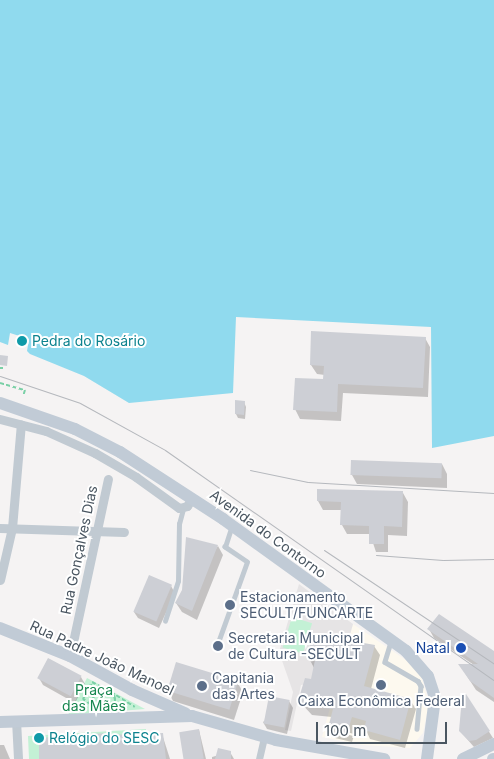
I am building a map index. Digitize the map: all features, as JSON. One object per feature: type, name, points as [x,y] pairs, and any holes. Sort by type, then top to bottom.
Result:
[{"type":"main road","name":"Avenida do Contorno","points":[[0,403],[83,433],[120,452],[232,525],[420,663],[432,685],[436,707],[427,759]]},
{"type":"main road","name":"Rua Padre João Manoel","points":[[0,628],[70,656],[132,690],[192,716]]},
{"type":"main road","points":[[0,722],[192,716],[264,737],[384,759]]},
{"type":"main road","points":[[463,759],[494,744]]},
{"type":"street","points":[[0,419],[46,431],[94,453],[183,509],[192,498]]},
{"type":"street","points":[[0,580],[12,528],[21,424]]},
{"type":"street","name":"Rua Gonçalves Dias","points":[[70,656],[108,479]]},
{"type":"street","points":[[0,528],[124,532]]},
{"type":"street","points":[[16,720],[18,759]]},
{"type":"street","points":[[259,759],[264,737]]},
{"type":"lane","points":[[165,622],[178,581],[179,524],[183,509]]},
{"type":"lane","points":[[216,648],[247,562],[225,546],[232,525]]},
{"type":"lane","points":[[391,641],[385,662],[418,681],[422,691],[418,729]]},
{"type":"path","points":[[0,383],[24,390],[22,396]]},
{"type":"path","points":[[121,708],[99,709],[83,699],[92,682],[136,707],[128,708]]},
{"type":"path","points":[[99,709],[94,697],[105,689]]},
{"type":"path","points":[[105,710],[114,702],[111,692]]},
{"type":"shaded area","points":[[299,584],[353,624],[337,681],[301,685],[291,731],[285,730],[293,692],[279,652]]},
{"type":"shaded area","name":"Caixa Econômica Federal","points":[[353,624],[419,669],[429,703],[423,733],[410,748],[362,745],[322,737]]},
{"type":"green space","points":[[292,617],[312,623],[303,654],[283,648]]},
{"type":"green space","name":"Praça das Mães","points":[[87,678],[145,709],[68,715]]},
{"type":"green space","points":[[146,729],[146,759],[29,759],[28,736]]},
{"type":"water","points":[[0,0],[494,0],[494,436],[432,448],[431,327],[236,317],[233,393],[129,403],[84,376],[30,354],[27,351],[29,339],[10,333],[8,345],[0,342]]},
{"type":"building","points":[[311,331],[426,337],[423,388],[338,384],[337,412],[293,410],[295,378],[323,379],[324,366],[310,365]]},
{"type":"building","points":[[0,355],[8,356],[7,366],[0,365]]},
{"type":"building","points":[[235,400],[245,401],[244,415],[235,414]]},
{"type":"building","points":[[351,460],[442,463],[441,478],[350,475]]},
{"type":"building","points":[[317,489],[403,491],[402,527],[384,526],[384,544],[369,544],[369,526],[340,525],[341,502],[317,501]]},
{"type":"building","points":[[186,537],[218,545],[192,611],[175,603],[182,590]]},
{"type":"building","points":[[149,575],[172,585],[156,622],[133,612]]},
{"type":"building","points":[[439,614],[494,651],[494,698],[470,681],[458,664],[478,664],[427,629]]},
{"type":"building","points":[[313,634],[375,645],[364,686],[411,699],[400,740],[364,730],[366,721],[352,717],[347,734],[328,728],[333,709],[305,706],[306,703],[298,701],[305,678],[311,679],[315,660],[307,658]]},
{"type":"building","points":[[48,658],[82,676],[71,696],[37,678]]},
{"type":"building","name":"Capitania das Artes","points":[[176,662],[238,681],[229,710],[167,691]]},
{"type":"building","points":[[466,694],[490,731],[476,740],[469,741],[459,731],[462,697]]},
{"type":"building","points":[[269,696],[290,700],[284,727],[264,723]]},
{"type":"building","points":[[199,729],[204,759],[184,759],[179,732]]},
{"type":"building","points":[[106,733],[106,735],[163,733],[166,759],[39,759],[39,738]]},
{"type":"building","points":[[218,748],[231,751],[231,759],[215,759]]},
{"type":"tram line","points":[[0,376],[80,403],[165,450],[494,680]]},
{"type":"tram line","points":[[250,470],[308,482],[494,493]]},
{"type":"tram line","points":[[324,550],[494,664]]},
{"type":"tram line","points":[[376,555],[443,560],[494,559]]},
{"type":"place","name":"Pedra do Rosário","points":[[22,341]]},
{"type":"place","name":"Estacionamento SECULT/FUNCARTE","points":[[230,605]]},
{"type":"place","name":"Secretaria Municipal de Cultura -SECULT","points":[[218,646]]},
{"type":"place","name":"Natal","points":[[461,648]]},
{"type":"place","name":"Caixa Econômica Federal","points":[[381,685]]},
{"type":"place","name":"Capitania das Artes","points":[[202,686]]},
{"type":"place","name":"Relógio do SESC","points":[[39,738]]}]
